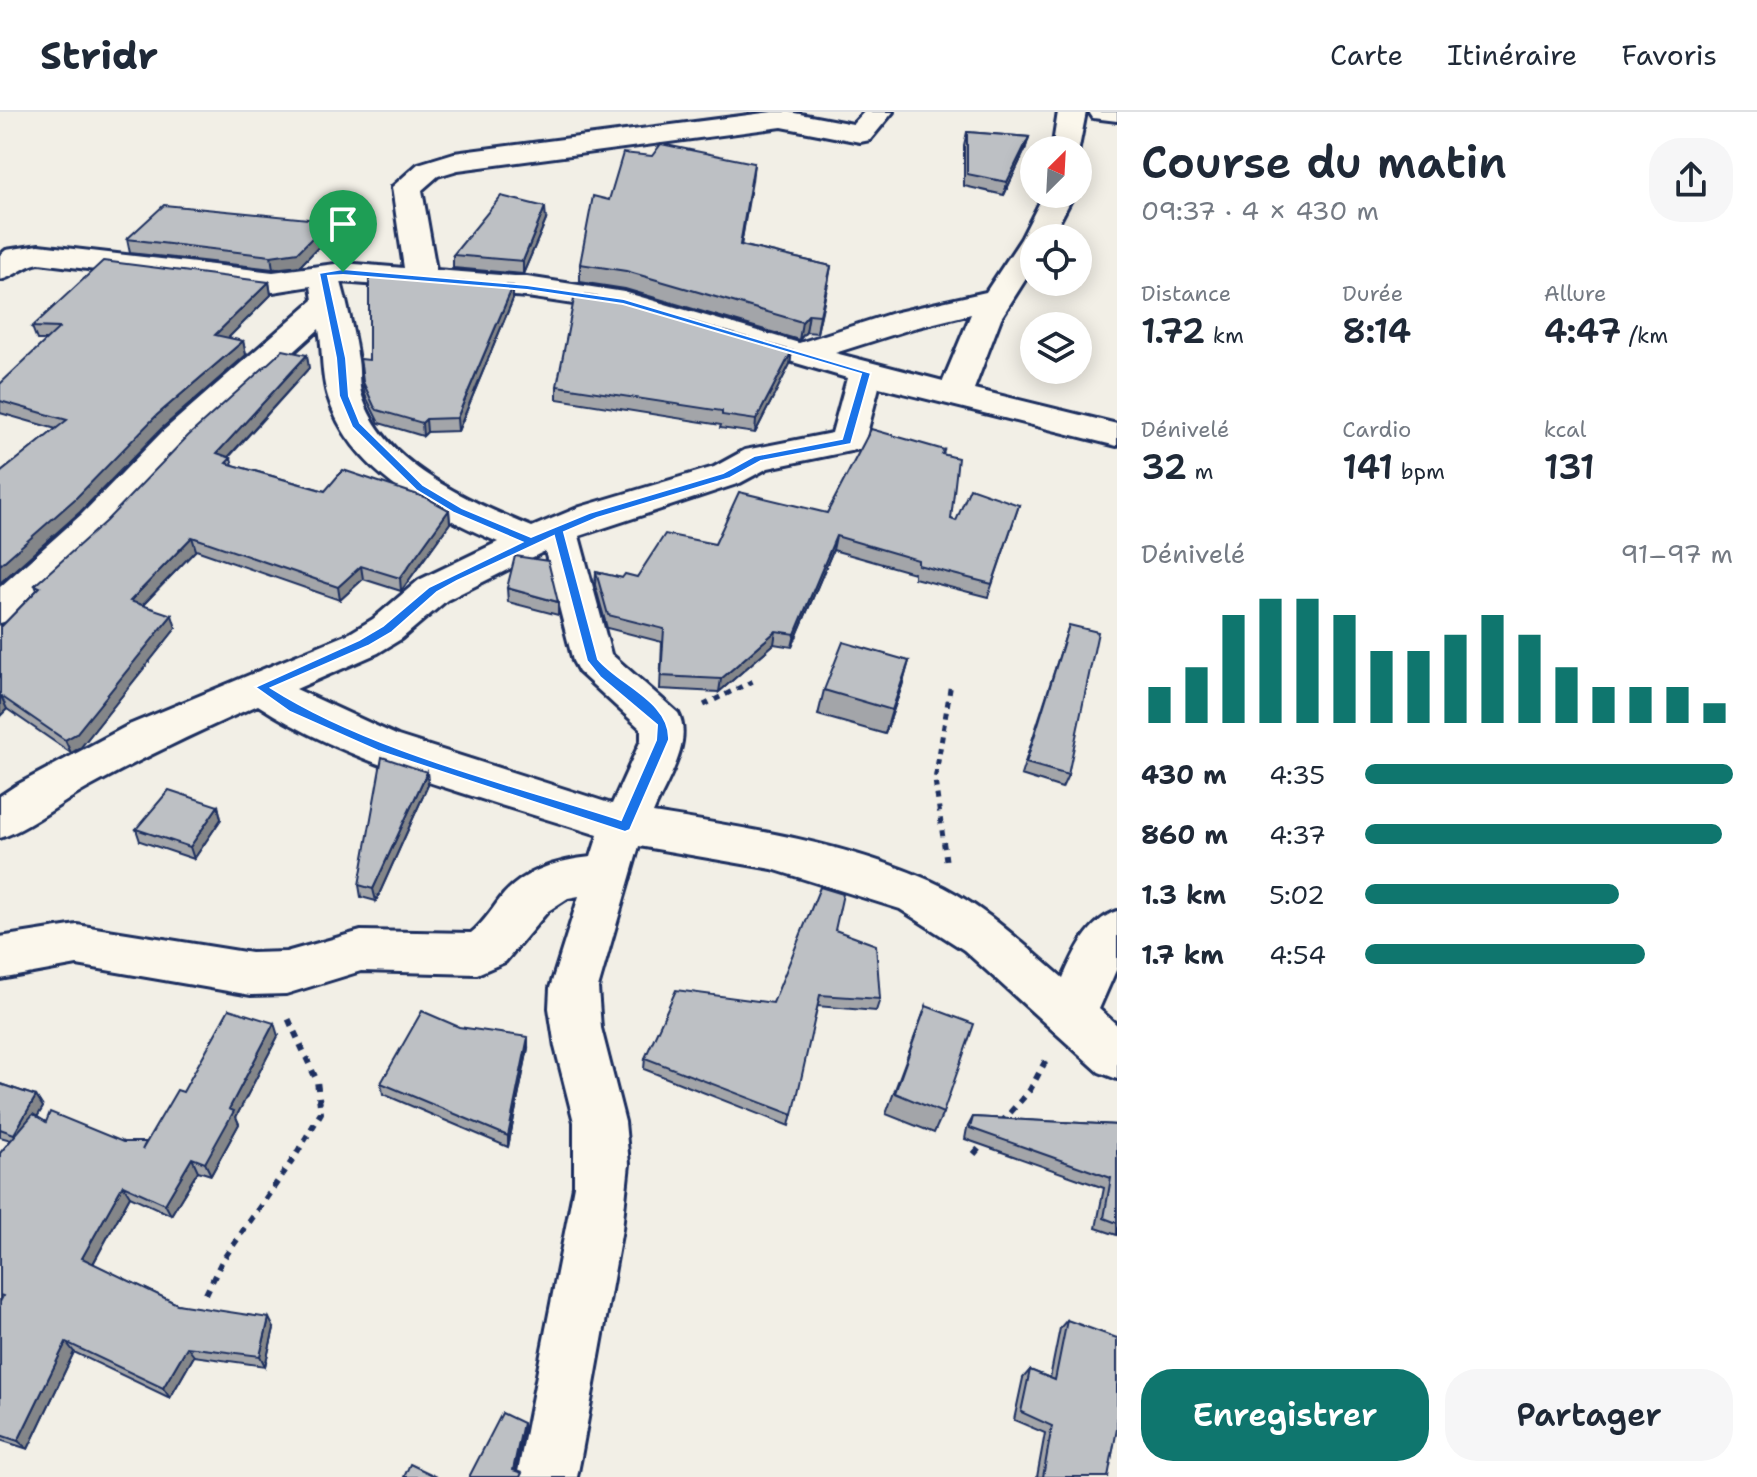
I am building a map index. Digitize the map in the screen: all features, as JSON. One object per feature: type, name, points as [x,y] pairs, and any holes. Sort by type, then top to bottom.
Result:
[{"type":"street","points":[[422,279],[407,187],[428,170],[513,152],[782,119],[860,134],[879,112]]},
{"type":"street","points":[[1068,136],[1072,112]]},
{"type":"street","points":[[1103,112],[1117,113]]},
{"type":"street","points":[[0,271],[17,257],[39,254],[327,288],[422,279],[527,287],[624,302],[866,373],[1117,435]]},
{"type":"street","points":[[955,395],[996,299],[1020,263]]},
{"type":"street","points":[[327,288],[341,358],[344,396],[355,424],[420,488],[458,511],[545,535]]},
{"type":"street","points":[[0,609],[95,523],[327,288]]},
{"type":"street","points":[[801,353],[905,320],[996,299]]},
{"type":"street","points":[[0,820],[31,798],[144,737],[364,643],[387,629],[433,590],[493,557],[593,516],[727,475],[758,458],[847,441],[866,373]]},
{"type":"street","points":[[545,535],[593,661],[604,674],[654,712],[663,724],[662,740],[625,826],[574,988],[572,1012],[577,1043],[599,1112],[601,1193],[547,1477]]},
{"type":"street","points":[[261,687],[294,708],[383,748],[625,826],[772,851],[863,876],[916,895],[981,936],[1117,1056]]},
{"type":"street","points":[[0,958],[77,945],[251,974],[267,974],[286,973],[361,951],[477,954],[492,948],[519,910],[544,887],[575,875],[608,876]]},
{"type":"street","points":[[1072,1014],[1094,962],[1115,934]]},
{"type":"path","points":[[663,724],[753,681]]},
{"type":"path","points":[[951,683],[935,780],[954,920]]},
{"type":"path","points":[[206,1294],[222,1261],[292,1161],[321,1113],[317,1081],[267,974]]},
{"type":"path","points":[[974,1154],[1030,1090],[1072,1014]]},
{"type":"building","points":[[967,132],[1020,136],[1020,155],[1007,182],[967,174]]},
{"type":"building","points":[[661,144],[754,163],[740,245],[831,266],[820,315],[809,314],[802,322],[626,271],[580,264],[593,196],[609,200],[623,153],[652,156]]},
{"type":"building","points":[[501,196],[545,207],[523,261],[453,255]]},
{"type":"building","points":[[164,205],[329,221],[298,252],[271,256],[127,239]]},
{"type":"building","points":[[103,261],[269,282],[215,335],[243,341],[157,415],[75,499],[0,565],[0,473],[67,420],[0,401],[0,384],[59,328],[32,327]]},
{"type":"building","points":[[369,276],[513,286],[457,418],[426,419],[422,423],[377,410],[374,406],[363,382],[360,359],[369,360]]},
{"type":"building","points":[[575,294],[620,301],[792,351],[756,420],[722,415],[722,411],[557,386]]},
{"type":"building","points":[[283,350],[307,355],[217,453],[231,458],[226,463],[325,491],[343,470],[427,498],[449,510],[400,578],[361,566],[338,587],[192,537],[130,601],[172,615],[76,734],[65,740],[0,697],[0,628],[40,587],[35,585],[106,521],[188,436]]},
{"type":"building","points":[[871,429],[944,450],[942,454],[958,458],[951,519],[956,521],[970,488],[1019,505],[992,584],[918,565],[918,560],[836,536],[795,634],[776,631],[721,679],[661,676],[664,629],[608,615],[596,572],[622,578],[625,574],[637,577],[665,534],[715,544],[739,492],[827,513]]},
{"type":"building","points":[[515,556],[548,561],[558,602],[507,588]]},
{"type":"building","points":[[1069,625],[1098,632],[1068,775],[1026,763]]},
{"type":"building","points":[[843,642],[909,661],[892,710],[824,690]]},
{"type":"building","points":[[382,757],[427,772],[373,889],[359,885]]},
{"type":"building","points":[[169,790],[218,806],[190,847],[136,829]]},
{"type":"building","points":[[820,887],[843,894],[835,930],[876,945],[880,999],[820,995],[793,1115],[645,1058],[676,990],[773,1003]]},
{"type":"building","points":[[926,1006],[974,1024],[943,1113],[895,1093]]},
{"type":"building","points":[[229,1009],[274,1023],[229,1109],[234,1111],[205,1163],[192,1158],[165,1204],[123,1185],[82,1258],[177,1304],[269,1318],[260,1356],[187,1347],[163,1388],[66,1342],[18,1441],[0,1435],[0,1302],[3,1296],[0,1295],[0,1153],[33,1114],[46,1122],[50,1112],[123,1142],[146,1142],[142,1150],[177,1090],[183,1092]]},
{"type":"building","points":[[422,1011],[459,1027],[528,1037],[508,1136],[381,1083]]},
{"type":"building","points":[[0,1084],[36,1096],[14,1134],[0,1129]]},
{"type":"building","points":[[973,1117],[1117,1125],[1117,1223],[1104,1218],[1111,1178],[970,1128]]},
{"type":"building","points":[[1067,1320],[1117,1338],[1117,1429],[1108,1477],[1043,1477],[1052,1426],[1021,1412],[1030,1370],[1055,1380]]},
{"type":"building","points":[[502,1413],[523,1423],[513,1470],[522,1473],[520,1477],[469,1477]]},
{"type":"building","points":[[410,1464],[437,1477],[404,1477]]},
{"type":"route","points":[[343,272],[323,273],[341,358],[344,396],[355,424],[420,488],[458,511],[531,541],[558,530],[593,661],[604,674],[654,712],[663,724],[662,740],[625,826],[383,748],[294,708],[261,687],[364,643],[387,629],[433,590],[493,557],[531,541],[558,530],[593,516],[727,475],[758,458],[847,441],[866,373],[650,307],[527,287],[343,272]]}]
